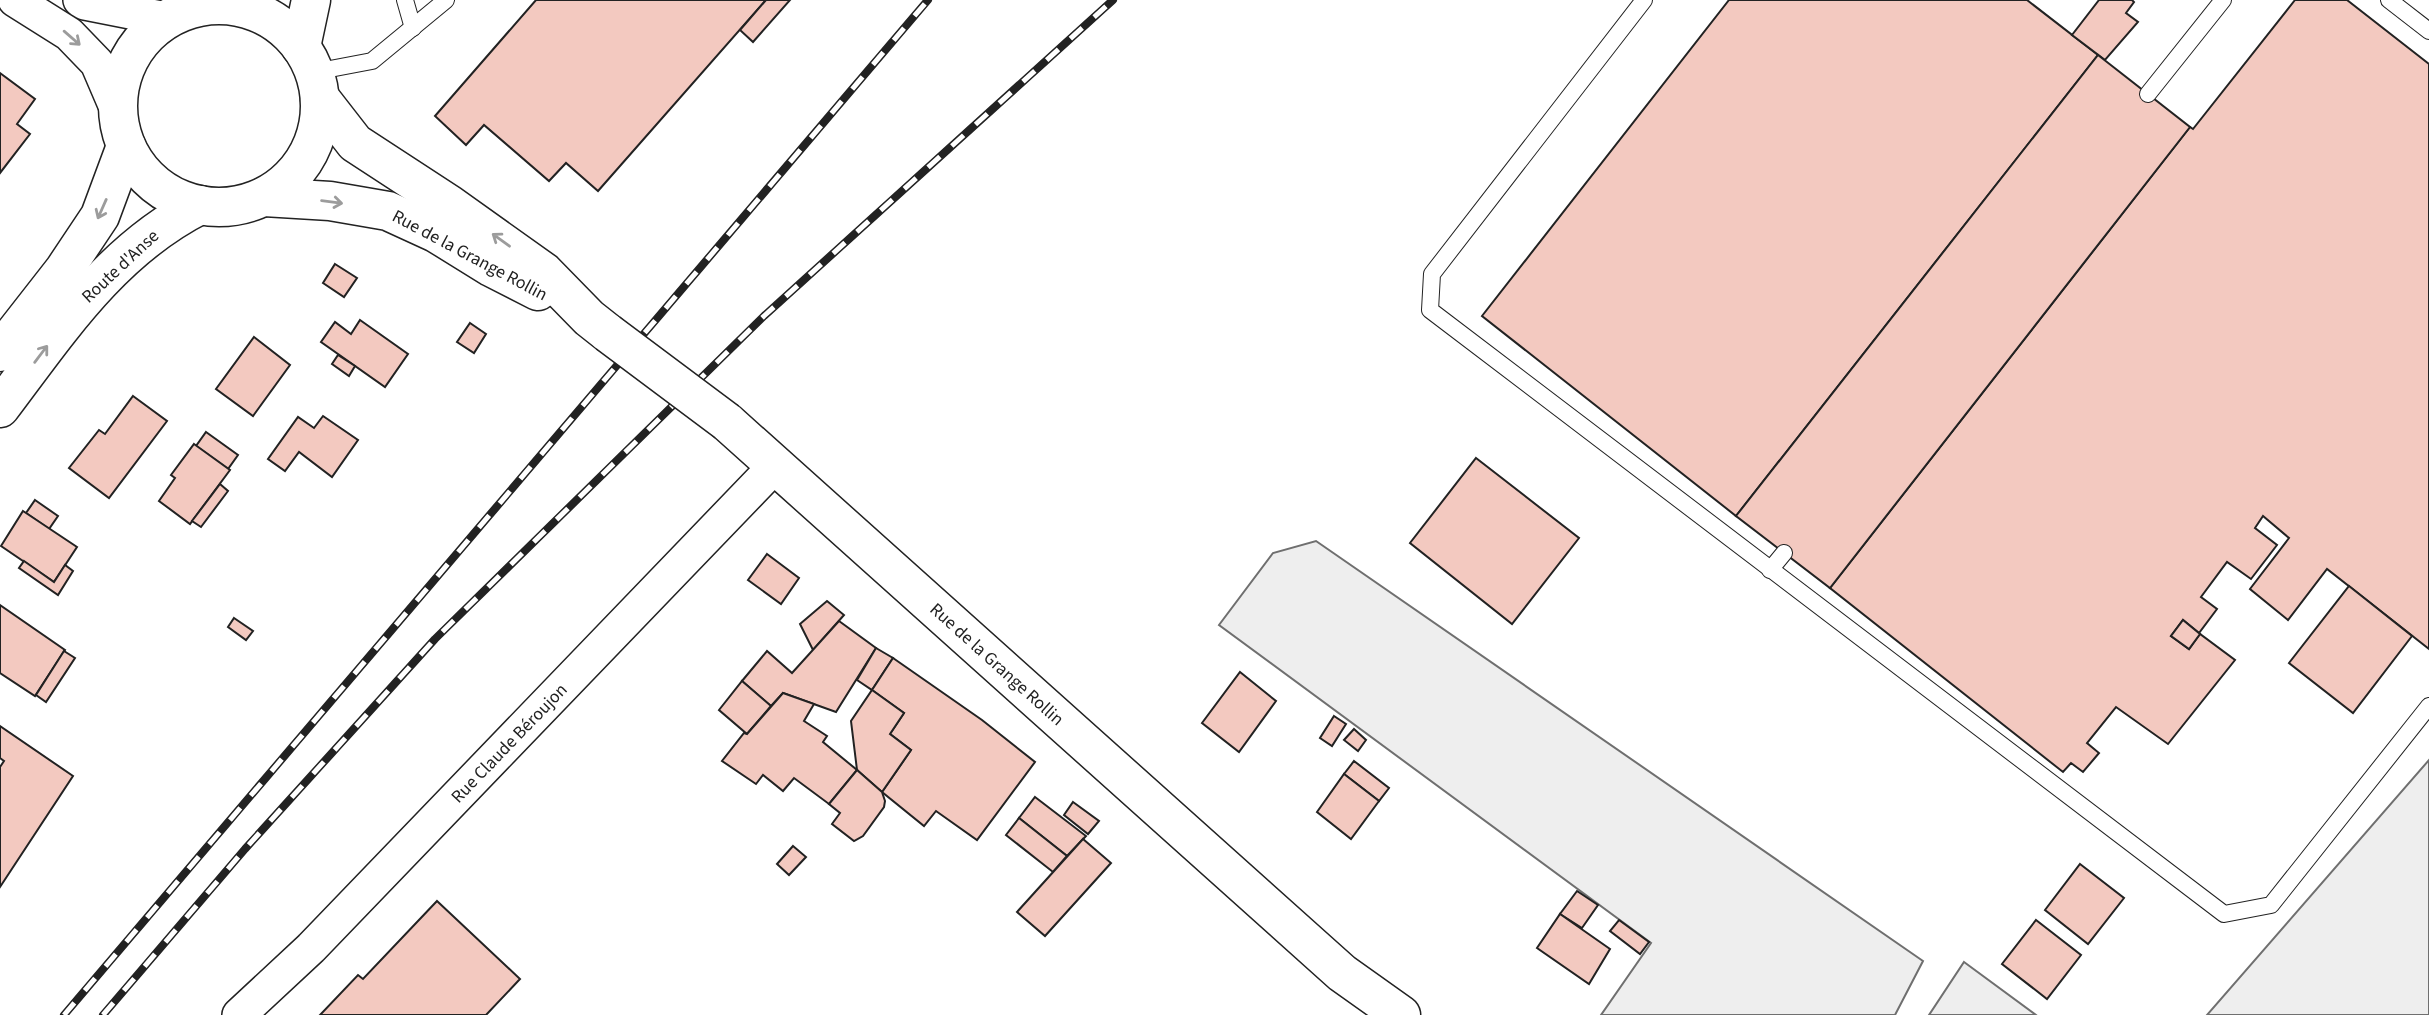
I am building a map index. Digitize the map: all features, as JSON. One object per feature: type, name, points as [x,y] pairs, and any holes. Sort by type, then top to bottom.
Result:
[{"type":"main road","points":[[311,0],[312,72],[318,128],[306,156],[288,180],[264,197],[232,206],[200,205],[169,194],[144,173],[122,129],[119,85],[129,59],[144,37],[166,19],[194,7],[227,2],[254,11],[280,25],[312,72]]},
{"type":"main road","name":"Rue de la Grange Rollin","points":[[312,72],[355,143],[450,205],[544,272],[598,325],[727,422],[1342,973],[1401,1015]]},
{"type":"main road","name":"Route d'Anse","points":[[0,352],[64,270],[100,216],[122,129]]},
{"type":"main road","name":"Rue de la Grange Rollin","points":[[264,197],[330,201],[388,211],[436,233],[491,267],[598,325]]},
{"type":"main road","name":"Route d'Anse","points":[[0,408],[87,294],[137,245],[169,221],[200,205]]},
{"type":"street","points":[[15,0],[69,34],[97,63],[122,129]]},
{"type":"street","points":[[80,0],[166,19]]},
{"type":"street","name":"Rue Claude Béroujon","points":[[239,1015],[321,938],[775,466]]},
{"type":"lane","points":[[405,0],[413,28]]},
{"type":"lane","points":[[312,72],[372,61],[446,0]]},
{"type":"lane","points":[[1644,0],[1432,274],[1430,310],[2224,914],[2271,905],[2429,706]]},
{"type":"lane","points":[[2148,94],[2222,0]]},
{"type":"lane","points":[[2389,0],[2429,31]]},
{"type":"lane","points":[[1770,570],[1784,553]]},
{"type":"shaded area","points":[[1316,541],[1923,961],[1895,1015],[1601,1015],[1651,943],[1219,625],[1273,553]]},
{"type":"shaded area","points":[[2429,760],[2429,1015],[2207,1015]]},
{"type":"shaded area","points":[[1964,962],[2036,1015],[1929,1015]]},
{"type":"building","points":[[536,0],[766,0],[598,191],[566,163],[549,181],[484,125],[466,145],[435,116]]},
{"type":"building","points":[[766,0],[790,0],[753,42],[740,30]]},
{"type":"building","points":[[1729,0],[2027,0],[2098,55],[1736,516],[1482,316]]},
{"type":"building","points":[[2099,0],[2132,0],[2134,2],[2126,13],[2138,22],[2105,60],[2072,35]]},
{"type":"building","points":[[2295,0],[2347,0],[2429,64],[2429,649],[2327,569],[2288,620],[2250,589],[2289,538],[2263,516],[2255,528],[2277,545],[2251,579],[2227,562],[2201,597],[2217,609],[2199,633],[2183,620],[2171,636],[2189,649],[2200,634],[2235,660],[2168,744],[2116,707],[2087,743],[2099,753],[2083,772],[2071,763],[2063,772],[1830,588],[2190,127],[2193,129]]},
{"type":"building","points":[[2098,55],[2190,127],[1830,588],[1736,516]]},
{"type":"building","points":[[0,73],[35,99],[17,124],[30,134],[0,173]]},
{"type":"building","points":[[335,264],[357,278],[344,297],[323,283]]},
{"type":"building","points":[[360,320],[408,354],[385,387],[321,342],[335,322],[351,334]]},
{"type":"building","points":[[470,323],[486,334],[474,353],[457,342]]},
{"type":"building","points":[[254,337],[290,365],[253,416],[216,389]]},
{"type":"building","points":[[338,355],[355,366],[349,376],[332,364]]},
{"type":"building","points":[[133,396],[167,421],[109,498],[69,468],[99,430],[105,434]]},
{"type":"building","points":[[323,416],[358,440],[332,477],[299,452],[285,471],[268,459],[298,417],[314,428]]},
{"type":"building","points":[[206,432],[238,455],[228,469],[196,446]]},
{"type":"building","points":[[194,444],[230,470],[190,524],[159,501],[175,478],[171,475]]},
{"type":"building","points":[[1476,458],[1579,538],[1512,624],[1410,543]]},
{"type":"building","points":[[220,484],[228,491],[201,527],[192,521]]},
{"type":"building","points":[[35,500],[58,516],[49,529],[26,513]]},
{"type":"building","points":[[23,511],[77,547],[54,582],[1,546]]},
{"type":"building","points":[[767,554],[799,578],[781,604],[748,580]]},
{"type":"building","points":[[24,561],[54,582],[65,565],[73,571],[58,595],[19,568]]},
{"type":"building","points":[[2349,586],[2412,636],[2353,713],[2289,663]]},
{"type":"building","points":[[827,601],[844,615],[813,650],[800,624]]},
{"type":"building","points":[[0,605],[65,650],[35,696],[0,673]]},
{"type":"building","points":[[234,618],[253,631],[246,640],[228,627]]},
{"type":"building","points":[[2183,620],[2200,634],[2189,649],[2171,636]]},
{"type":"building","points":[[839,621],[876,648],[836,712],[783,693],[771,706],[742,681],[767,651],[792,673]]},
{"type":"building","points":[[876,648],[893,658],[872,690],[857,680]]},
{"type":"building","points":[[64,651],[75,658],[46,702],[36,695]]},
{"type":"building","points":[[893,658],[982,720],[1035,762],[977,840],[936,811],[924,826],[882,792],[911,750],[890,734],[904,713],[872,690]]},
{"type":"building","points":[[1240,672],[1276,701],[1239,752],[1202,723]]},
{"type":"building","points":[[742,681],[771,706],[747,734],[719,710]]},
{"type":"building","points":[[872,690],[904,713],[890,734],[911,750],[882,792],[857,770],[851,721]]},
{"type":"building","points":[[783,693],[814,704],[804,721],[827,736],[823,742],[857,770],[829,804],[794,778],[783,791],[763,775],[756,784],[722,761],[744,733],[747,734]]},
{"type":"building","points":[[1334,716],[1346,724],[1332,746],[1320,738]]},
{"type":"building","points":[[0,726],[73,776],[0,887],[0,767],[4,761],[0,758]]},
{"type":"building","points":[[1354,729],[1366,740],[1358,751],[1344,740]]},
{"type":"building","points":[[1354,761],[1389,788],[1379,801],[1344,774]]},
{"type":"building","points":[[857,770],[882,792],[885,801],[884,807],[863,836],[854,841],[832,824],[840,813],[829,804]]},
{"type":"building","points":[[1344,774],[1379,801],[1351,839],[1317,812]]},
{"type":"building","points":[[1035,797],[1086,836],[1067,856],[1019,818]]},
{"type":"building","points":[[1073,802],[1099,821],[1088,834],[1064,815]]},
{"type":"building","points":[[1019,818],[1067,856],[1053,872],[1006,835]]},
{"type":"building","points":[[1083,839],[1111,863],[1045,936],[1017,912]]},
{"type":"building","points":[[793,846],[806,857],[789,875],[777,864]]},
{"type":"building","points":[[2080,864],[2124,898],[2088,944],[2045,910]]},
{"type":"building","points":[[1577,891],[1598,905],[1582,928],[1560,914]]},
{"type":"building","points":[[437,901],[520,979],[486,1015],[320,1015],[358,975],[363,979]]},
{"type":"building","points":[[1560,914],[1610,949],[1589,984],[1537,948]]},
{"type":"building","points":[[1619,920],[1649,942],[1640,954],[1610,931]]},
{"type":"building","points":[[2036,920],[2081,955],[2047,999],[2002,964]]},
{"type":"railway","points":[[64,1015],[928,0]]},
{"type":"railway","points":[[103,1015],[245,849],[435,639],[764,316],[1113,0]]}]
